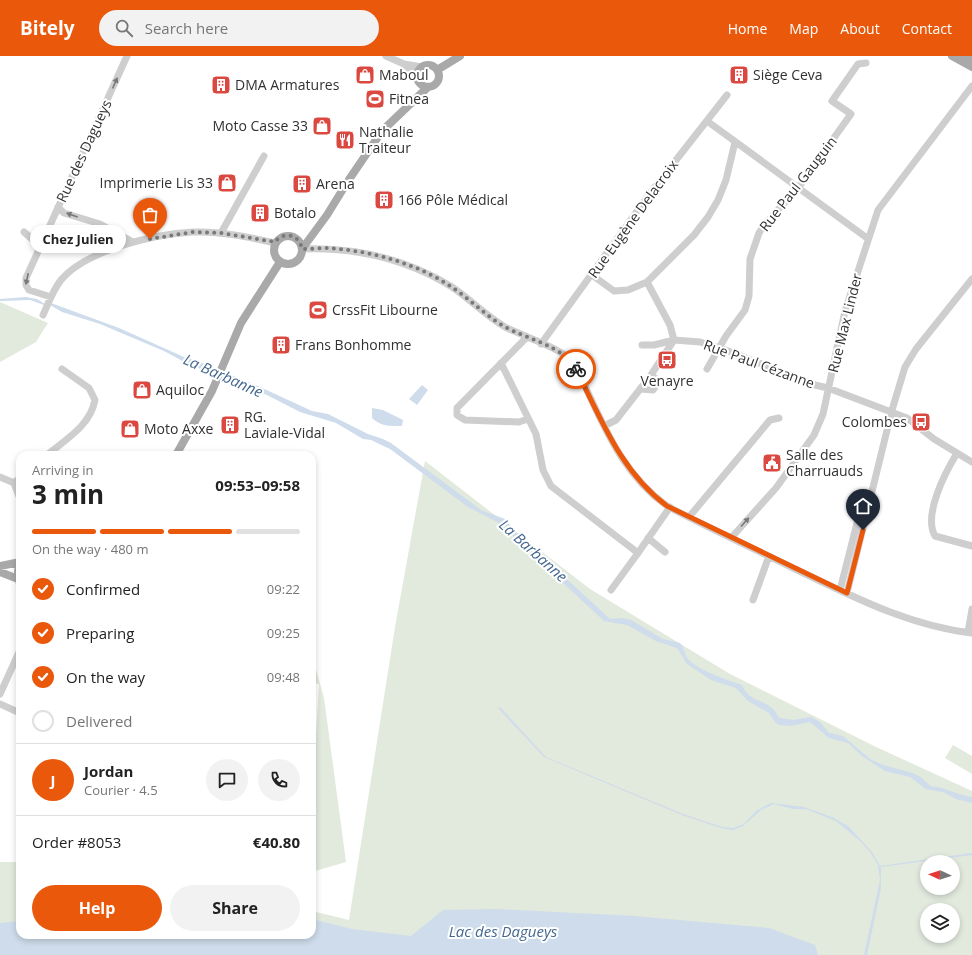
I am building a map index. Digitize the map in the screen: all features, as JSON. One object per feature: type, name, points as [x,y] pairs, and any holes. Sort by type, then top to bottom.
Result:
[{"type":"main road","points":[[437,70],[460,56]]},
{"type":"main road","points":[[952,56],[972,68]]},
{"type":"main road","points":[[964,56],[972,60]]},
{"type":"main road","points":[[312,236],[297,239],[286,235],[282,236],[275,242],[274,254],[280,262],[293,263],[300,257],[302,249],[312,236],[328,215],[348,180],[382,132],[428,87],[436,85],[439,74],[437,70],[430,65],[422,67],[410,103]]},
{"type":"main road","points":[[418,79],[428,87]]},
{"type":"main road","points":[[297,239],[302,249]]},
{"type":"main road","points":[[178,451],[212,391],[241,323],[280,262]]},
{"type":"main road","points":[[0,566],[16,563]]},
{"type":"main road","points":[[0,572],[16,580]]},
{"type":"street","name":"Rue des Dagueys","points":[[51,297],[29,290],[26,285],[26,278],[127,56]]},
{"type":"street","points":[[386,56],[404,64],[422,67]]},
{"type":"street","name":"Rue Paul Gauguin","points":[[707,369],[719,347],[745,310],[749,296],[750,259],[759,234],[765,224],[798,188],[851,114],[832,100],[858,64],[866,63]]},
{"type":"street","points":[[404,64],[418,79]]},
{"type":"street","name":"Rue Max Linder","points":[[731,538],[776,488],[814,435],[823,414],[845,311],[867,238],[878,210],[972,86]]},
{"type":"street","name":"Rue Eugène Delacroix","points":[[541,344],[651,192],[727,95]]},
{"type":"street","points":[[707,121],[867,238]]},
{"type":"street","points":[[592,275],[614,291],[628,290],[647,282],[694,235],[708,218],[718,200],[726,180],[735,142]]},
{"type":"street","points":[[221,233],[264,156]]},
{"type":"street","points":[[58,207],[64,212],[100,224],[133,242]]},
{"type":"street","points":[[24,232],[40,246]]},
{"type":"street","points":[[43,315],[61,280],[84,261],[133,242],[193,232],[221,233],[275,242]]},
{"type":"street","points":[[312,236],[317,248]]},
{"type":"street","points":[[302,249],[338,248],[371,254],[420,269],[453,288],[503,326],[526,338],[562,352],[572,362],[604,426],[629,469],[651,494],[670,507],[843,592],[898,616],[920,623],[970,633],[972,609]]},
{"type":"street","points":[[843,592],[859,515],[866,508],[891,412],[905,367],[916,349],[972,279]]},
{"type":"street","points":[[604,426],[616,420],[641,389],[652,390],[659,381],[651,375],[674,340],[670,326],[647,282]]},
{"type":"street","points":[[526,338],[457,408],[457,415],[465,420],[519,422],[528,419]]},
{"type":"street","name":"Rue Paul Cézanne","points":[[642,345],[654,345],[674,340],[700,342],[719,347],[815,385],[828,388],[907,418],[934,439],[972,462]]},
{"type":"street","points":[[501,363],[536,434],[543,470],[551,486],[638,553]]},
{"type":"street","points":[[52,451],[86,422],[93,412],[95,400],[89,388],[62,369]]},
{"type":"street","points":[[689,517],[770,420],[779,418]]},
{"type":"street","points":[[957,453],[941,484],[931,515],[931,529],[935,536],[972,546]]},
{"type":"street","points":[[0,477],[16,480]]},
{"type":"street","points":[[611,590],[670,507]]},
{"type":"street","points":[[648,538],[664,552]]},
{"type":"street","points":[[753,600],[770,556]]},
{"type":"street","points":[[0,694],[16,660]]},
{"type":"street","points":[[0,704],[16,711]]},
{"type":"shaded area","points":[[0,302],[48,323],[36,342],[0,362]]},
{"type":"shaded area","points":[[425,461],[590,589],[730,674],[874,746],[972,791],[972,955],[0,955],[0,862],[16,862],[16,939],[316,939],[316,912],[349,920],[395,627]]},
{"type":"shaded area","points":[[316,669],[324,698],[346,862],[316,871],[316,735],[319,684],[316,684]]},
{"type":"shaded area","points":[[953,745],[972,756],[972,774],[945,758]]},
{"type":"water","points":[[26,297],[37,299],[45,304],[44,305],[30,300],[0,301],[0,299]]},
{"type":"water","name":"La Barbanne","points":[[51,303],[119,328],[184,357],[200,362],[260,387],[312,411],[328,414],[368,434],[391,443],[481,510],[505,519],[516,532],[610,619],[622,618],[631,620],[663,639],[680,643],[688,659],[692,663],[713,674],[742,685],[751,697],[768,705],[780,718],[793,720],[811,717],[820,722],[829,733],[843,736],[870,759],[883,765],[913,773],[922,778],[930,786],[972,797],[972,803],[956,799],[943,792],[926,789],[910,777],[885,771],[862,756],[848,743],[829,738],[810,722],[791,726],[779,725],[769,713],[748,701],[736,688],[711,680],[687,664],[677,648],[656,641],[627,625],[604,621],[515,538],[505,526],[468,507],[390,449],[371,440],[363,439],[336,423],[300,412],[267,395],[188,364],[164,351],[100,324],[62,312],[50,305]]},
{"type":"water","points":[[422,385],[428,390],[417,405],[409,399]]},
{"type":"water","points":[[372,408],[383,410],[403,420],[402,426],[386,425],[375,421],[372,418]]},
{"type":"water","points":[[500,707],[546,757],[683,814],[722,827],[733,828],[744,824],[756,811],[771,803],[804,807],[834,818],[848,826],[872,852],[880,866],[920,860],[920,862],[881,867],[881,888],[867,955],[864,955],[880,880],[878,865],[870,852],[859,840],[836,821],[806,809],[793,809],[774,804],[761,810],[743,826],[733,830],[721,828],[682,815],[544,757],[498,708]]},
{"type":"water","points":[[972,853],[972,855],[960,857],[960,855],[958,855]]},
{"type":"water","name":"Lac des Dagueys","points":[[496,909],[634,916],[769,928],[815,945],[818,955],[0,955],[0,923],[16,921],[16,939],[316,939],[316,920],[352,929],[411,936],[443,910]]},
{"type":"way so far","points":[[150,239],[193,232],[221,233],[275,242],[282,236],[291,235],[300,242],[302,249],[338,248],[371,254],[420,269],[453,288],[476,307],[503,326],[526,338],[562,352],[572,362],[576,369]]},
{"type":"place","name":"Maboul","points":[[365,75]]},
{"type":"place","name":"Siège Ceva","points":[[739,75]]},
{"type":"place","name":"DMA Armatures","points":[[221,85]]},
{"type":"place","name":"Fitnea","points":[[375,99]]},
{"type":"place","name":"Moto Casse 33","points":[[322,126]]},
{"type":"place","name":"Nathalie Traiteur","points":[[345,140]]},
{"type":"place","name":"Imprimerie Lis 33","points":[[227,183]]},
{"type":"place","name":"Arena","points":[[302,184]]},
{"type":"place","name":"166 Pôle Médical","points":[[384,200]]},
{"type":"place","name":"Botalo","points":[[260,213]]},
{"type":"place","name":"Chez Julien","points":[[150,239]]},
{"type":"place","name":"CrssFit Libourne","points":[[318,310]]},
{"type":"place","name":"Frans Bonhomme","points":[[281,345]]},
{"type":"place","name":"Venayre","points":[[667,360]]},
{"type":"place","name":"Aquiloc","points":[[142,390]]},
{"type":"place","name":"Colombes","points":[[921,422]]},
{"type":"place","name":"RG. Laviale-Vidal","points":[[230,425]]},
{"type":"place","name":"Moto Axxe","points":[[130,429]]},
{"type":"place","name":"Salle des Charruauds","points":[[772,463]]},
{"type":"route","points":[[576,369],[619,454],[629,469],[651,494],[667,506],[847,593],[863,530]]}]
